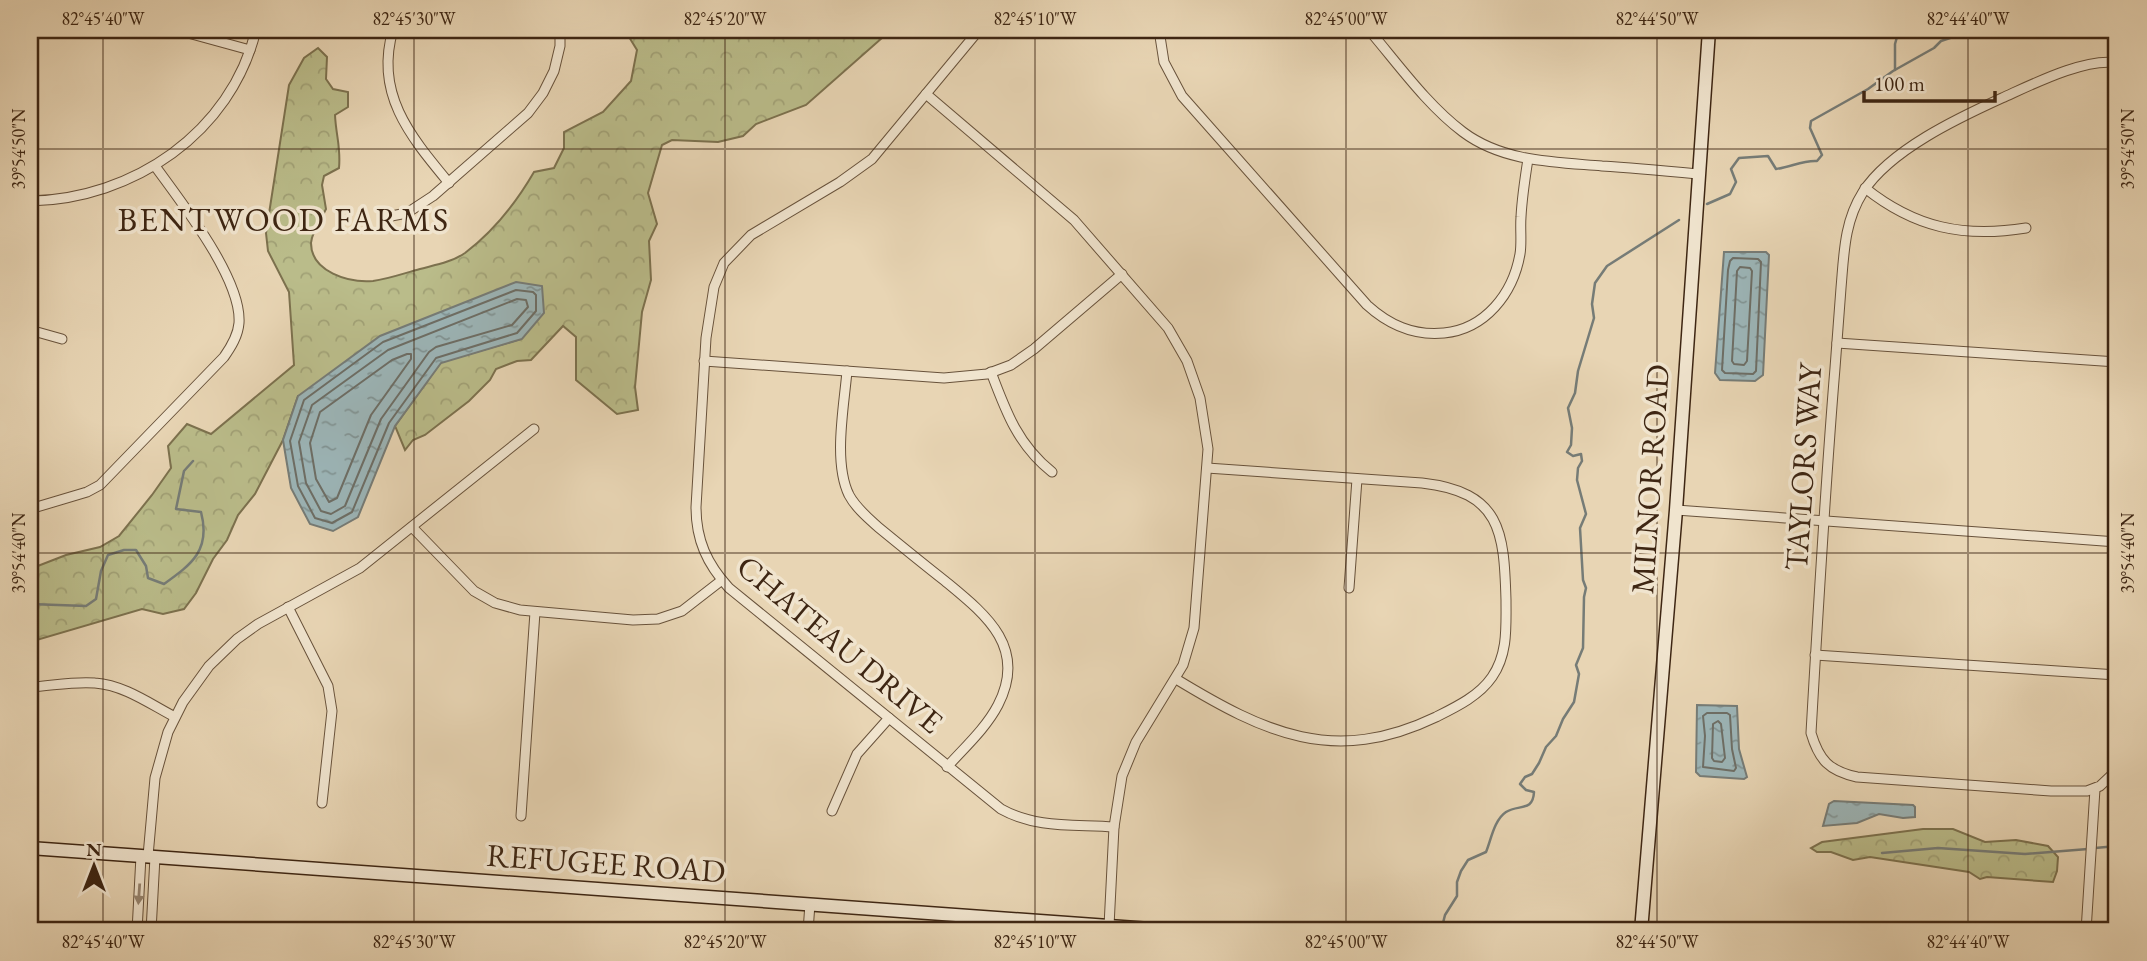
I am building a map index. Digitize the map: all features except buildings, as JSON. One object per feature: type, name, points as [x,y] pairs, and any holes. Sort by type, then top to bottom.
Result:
[{"type":"main road","name":"MILNOR ROAD","points":[[1641,931],[1676,510],[1709,30]]},
{"type":"main road","name":"REFUGEE ROAD","points":[[30,848],[1178,931]]},
{"type":"street","points":[[132,30],[188,33],[250,50]]},
{"type":"street","points":[[30,201],[95,193],[123,183],[155,166],[195,135],[213,116],[234,83],[250,50],[256,30]]},
{"type":"street","points":[[393,30],[388,72],[397,109],[408,132],[449,183]]},
{"type":"street","points":[[386,217],[412,211],[449,183],[536,104],[554,71],[560,46],[560,30]]},
{"type":"street","name":"CHATEAU DRIVE","points":[[979,30],[889,140],[862,167],[751,235],[724,263],[714,287],[704,361],[696,520],[706,558],[739,597],[1002,809],[1025,820],[1055,825],[1114,827]]},
{"type":"street","points":[[1159,30],[1164,62],[1182,96],[1367,305],[1398,327],[1426,333],[1449,332],[1484,318],[1502,300],[1514,277],[1520,252],[1520,226],[1528,159]]},
{"type":"street","points":[[1369,30],[1436,107],[1464,133],[1500,152],[1528,159],[1698,174]]},
{"type":"street","name":"TAYLORS WAY","points":[[2095,789],[2051,791],[1840,774],[1821,758],[1811,733],[1837,343],[1846,232],[1852,213],[1865,188],[1886,164],[1956,118],[2057,74],[2096,63],[2117,63]]},
{"type":"street","points":[[926,94],[1055,202],[1122,274],[1168,328],[1187,361],[1200,398],[1205,424],[1207,468],[1194,628],[1188,654],[1176,679],[1130,753],[1119,788],[1114,827],[1109,926]]},
{"type":"street","points":[[30,509],[87,492],[100,485],[224,357],[236,335],[238,307],[232,285],[220,262],[155,166]]},
{"type":"street","points":[[1865,188],[1903,215],[1922,222],[1974,232],[2026,228]]},
{"type":"street","points":[[704,361],[944,377],[974,376],[1011,365],[1034,349],[1122,274]]},
{"type":"street","points":[[30,330],[62,339]]},
{"type":"street","points":[[1837,343],[2117,362]]},
{"type":"street","points":[[847,371],[841,458],[849,494],[871,521],[981,611],[998,632],[1003,643],[1007,669],[1003,694],[990,717],[947,767]]},
{"type":"street","points":[[991,372],[1004,408],[1019,437],[1034,456],[1052,472]]},
{"type":"street","points":[[136,931],[148,857],[155,778],[175,717],[197,681],[222,652],[258,624],[360,568],[534,429]]},
{"type":"street","points":[[1176,679],[1260,725],[1282,733],[1334,741],[1372,739],[1408,729],[1465,701],[1487,684],[1500,664],[1504,649],[1504,549],[1497,525],[1490,514],[1471,497],[1448,487],[1422,483],[1207,468]]},
{"type":"street","points":[[1349,588],[1357,479]]},
{"type":"street","points":[[1676,510],[2117,542]]},
{"type":"street","points":[[412,527],[474,591],[507,607],[535,612],[633,620],[657,619],[682,611],[722,580]]},
{"type":"street","points":[[288,607],[328,686],[331,698],[332,711],[322,803]]},
{"type":"street","points":[[521,816],[535,612]]},
{"type":"street","points":[[1815,655],[2117,675]]},
{"type":"street","points":[[30,687],[84,683],[106,685],[131,693],[175,717]]},
{"type":"street","points":[[832,811],[858,754],[889,718]]},
{"type":"street","points":[[2086,931],[2095,789],[2117,770]]},
{"type":"street","points":[[148,857],[151,931]]},
{"type":"street","points":[[808,931],[810,904]]},
{"type":"green space","points":[[617,30],[891,30],[806,105],[756,124],[743,136],[718,142],[672,140],[662,145],[648,193],[657,224],[649,241],[651,280],[642,312],[635,387],[638,410],[617,414],[576,380],[576,337],[563,326],[531,360],[517,361],[496,369],[490,380],[469,401],[425,435],[413,440],[405,450],[395,426],[441,362],[521,339],[298,396],[283,440],[255,494],[238,515],[227,540],[184,609],[163,614],[142,609],[30,642],[30,569],[66,555],[100,547],[119,536],[171,468],[168,446],[187,424],[211,434],[294,365],[289,292],[268,251],[266,233],[289,85],[304,58],[318,48],[327,57],[326,79],[333,89],[348,92],[348,107],[335,115],[339,168],[324,176],[322,185],[326,209],[313,234],[313,253],[317,261],[333,274],[353,280],[373,281],[443,263],[465,253],[504,216],[534,172],[554,168],[564,148],[564,132],[603,112],[631,81],[637,50],[629,37]]},
{"type":"green space","points":[[1923,829],[1953,829],[1985,842],[2016,840],[2048,846],[2058,857],[2057,871],[2053,882],[1987,877],[1980,879],[1969,872],[1870,857],[1853,860],[1831,852],[1817,852],[1811,848],[1822,842]]},
{"type":"water","points":[[1724,252],[1766,252],[1769,255],[1763,375],[1755,381],[1720,380],[1715,373]]},
{"type":"water","points":[[516,282],[542,286],[544,313],[522,339],[441,363],[395,426],[358,517],[333,531],[310,524],[291,488],[283,440],[298,396],[380,336]]},
{"type":"water","points":[[1697,705],[1737,706],[1739,749],[1747,777],[1744,779],[1700,776],[1696,772]]},
{"type":"water","points":[[1834,801],[1913,805],[1915,817],[1879,814],[1857,823],[1823,826],[1829,804]]},
{"type":"waterway","points":[[1895,70],[1895,44],[1899,30]]},
{"type":"waterway","points":[[1707,204],[1730,194],[1736,182],[1731,169],[1739,158],[1768,156],[1776,169],[1817,161],[1822,155],[1810,128],[1811,121],[1963,30]]},
{"type":"waterway","points":[[1415,931],[1420,925],[1442,927],[1445,915],[1457,896],[1457,882],[1468,860],[1486,852],[1496,825],[1506,812],[1531,802],[1534,792],[1526,790],[1520,784],[1525,777],[1532,774],[1574,702],[1579,674],[1576,665],[1583,648],[1586,588],[1583,580],[1580,528],[1586,514],[1577,480],[1581,454],[1573,456],[1567,452],[1571,445],[1572,428],[1568,408],[1575,393],[1578,371],[1594,318],[1592,304],[1595,283],[1607,266],[1679,220]]},
{"type":"waterway","points":[[30,604],[86,606],[96,599],[101,571],[108,555],[124,550],[136,550],[146,566],[148,578],[164,584],[183,570],[197,555],[203,536],[201,512],[176,509],[184,471],[193,461]]},
{"type":"waterway","points":[[2095,848],[2117,846]]},
{"type":"waterway","points":[[1882,853],[1938,848],[2025,854],[2088,849]]},
{"type":"district","name":"BENTWOOD FARMS","points":[[284,219]]}]
